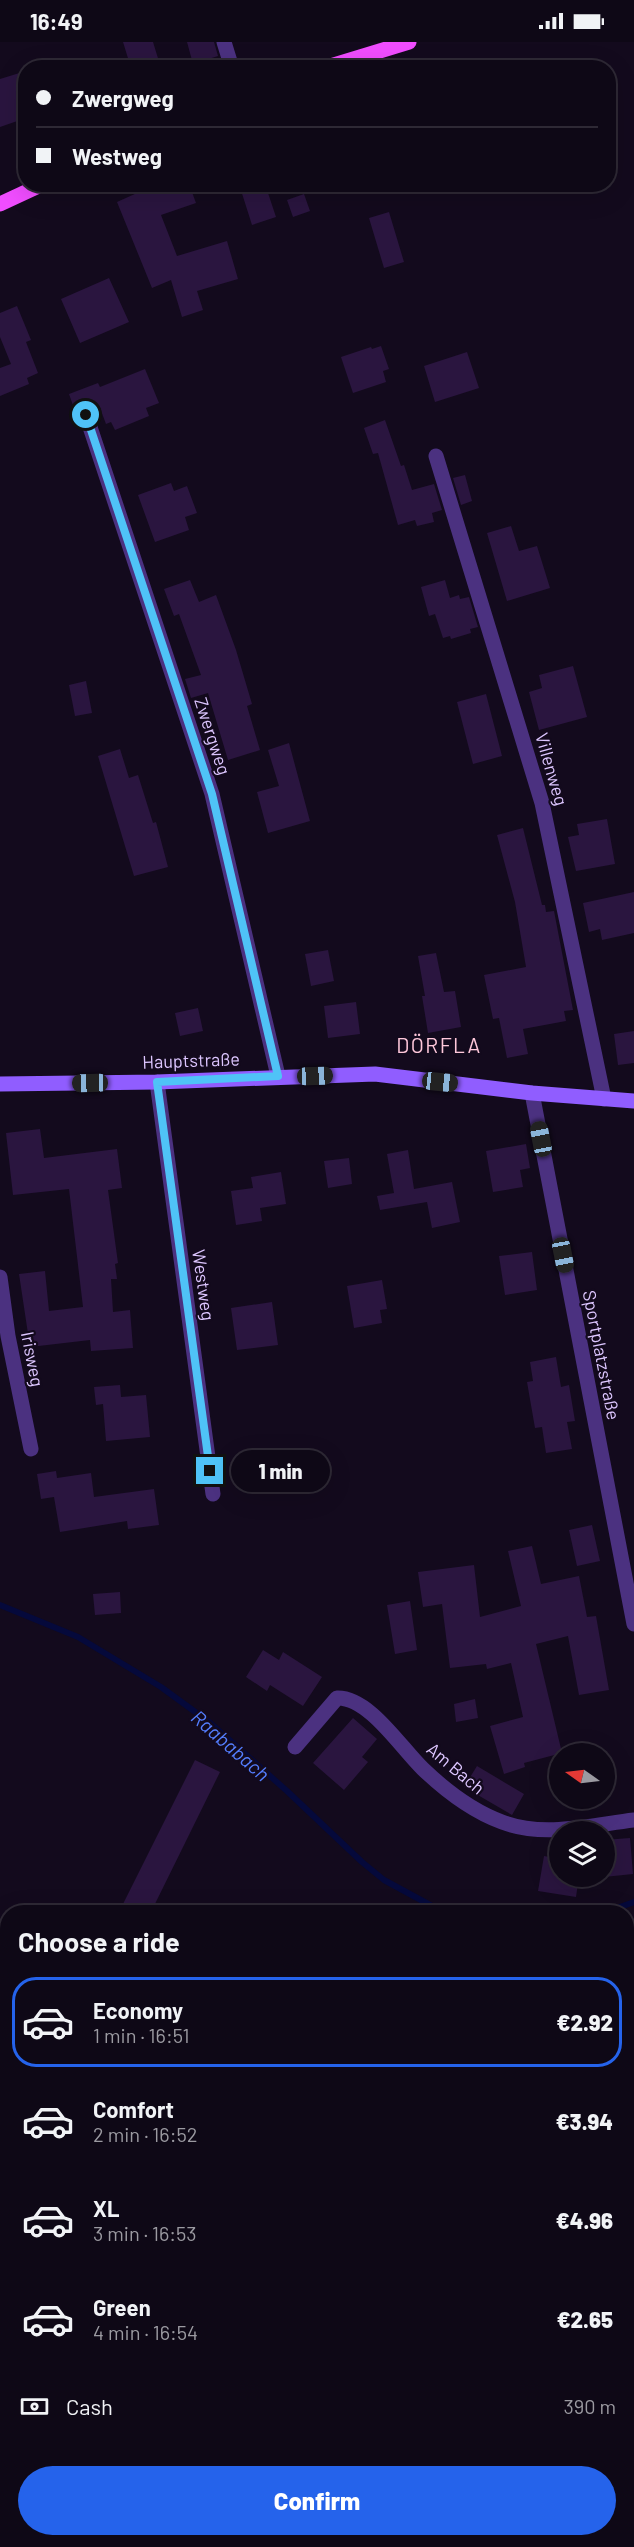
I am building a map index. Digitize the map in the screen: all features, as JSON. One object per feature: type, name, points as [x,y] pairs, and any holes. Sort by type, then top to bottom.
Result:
[{"type":"main road","points":[[350,60],[409,42]]},
{"type":"main road","points":[[0,204],[26,192]]},
{"type":"main road","name":"Hauptstraße","points":[[0,1084],[157,1082],[375,1074],[532,1093],[634,1101]]},
{"type":"street","points":[[224,42],[230,60]]},
{"type":"street","name":"Zwergweg","points":[[86,415],[212,794],[278,1076]]},
{"type":"street","name":"Villenweg","points":[[436,456],[542,802],[604,1099]]},
{"type":"street","name":"Westweg","points":[[157,1082],[213,1494]]},
{"type":"street","name":"Sportplatzstraße","points":[[532,1093],[634,1624]]},
{"type":"street","name":"Irisweg","points":[[0,1277],[8,1336],[31,1449]]},
{"type":"street","name":"Am Bach","points":[[295,1747],[337,1698],[349,1698],[371,1714],[423,1769],[452,1794],[477,1811],[504,1823],[532,1829],[559,1829],[634,1820]]},
{"type":"building","points":[[123,42],[153,42],[159,60],[129,60]]},
{"type":"building","points":[[187,42],[214,42],[218,56],[206,60],[192,60]]},
{"type":"building","points":[[18,73],[18,121],[0,127],[0,79]]},
{"type":"building","points":[[139,192],[192,192],[196,203],[161,215],[177,256],[227,241],[238,279],[197,291],[203,310],[182,317],[171,280],[152,288],[117,202]]},
{"type":"building","points":[[242,192],[268,192],[276,217],[252,225]]},
{"type":"building","points":[[304,194],[310,211],[293,217],[287,200]]},
{"type":"building","points":[[389,212],[404,262],[384,268],[369,218]]},
{"type":"building","points":[[109,278],[129,322],[80,343],[61,299]]},
{"type":"building","points":[[17,306],[31,340],[26,342],[38,373],[27,378],[29,384],[0,396],[0,368],[11,364],[0,337],[0,313]]},
{"type":"building","points":[[381,346],[389,369],[383,371],[386,382],[353,393],[341,357]]},
{"type":"building","points":[[467,352],[479,388],[435,402],[424,366]]},
{"type":"building","points":[[145,369],[159,403],[146,408],[149,416],[115,430],[111,422],[106,424],[100,408],[94,410],[89,406],[84,406],[76,414],[69,394],[98,383],[100,387]]},
{"type":"building","points":[[385,420],[412,490],[434,484],[442,510],[432,513],[434,522],[417,526],[415,520],[398,525],[378,453],[373,454],[364,428]]},
{"type":"building","points":[[465,475],[472,501],[461,505],[453,478]]},
{"type":"building","points":[[171,483],[174,491],[187,486],[197,513],[185,517],[189,530],[155,542],[138,495]]},
{"type":"building","points":[[511,526],[519,551],[537,546],[550,588],[507,601],[487,533]]},
{"type":"building","points":[[190,580],[199,602],[216,595],[252,704],[247,706],[260,750],[228,760],[208,693],[191,698],[185,679],[201,675],[179,614],[174,616],[164,589]]},
{"type":"building","points":[[445,580],[450,598],[459,595],[460,599],[469,597],[478,627],[470,629],[471,633],[451,639],[450,636],[443,638],[435,614],[429,616],[421,587]]},
{"type":"building","points":[[573,666],[587,717],[539,730],[529,692],[542,688],[539,675]]},
{"type":"building","points":[[86,681],[92,713],[75,716],[69,685]]},
{"type":"building","points":[[486,694],[502,756],[473,764],[457,702]]},
{"type":"building","points":[[289,743],[310,821],[268,833],[257,792],[279,786],[268,750]]},
{"type":"building","points":[[120,749],[129,778],[138,775],[153,823],[156,822],[168,867],[134,876],[98,756]]},
{"type":"building","points":[[607,819],[615,864],[576,871],[568,837],[579,835],[577,824]]},
{"type":"building","points":[[523,828],[542,905],[545,905],[546,912],[554,911],[573,1010],[564,1011],[566,1021],[523,1029],[528,1054],[507,1058],[499,1018],[493,1019],[484,975],[526,967],[515,902],[497,835]]},
{"type":"building","points":[[634,892],[634,933],[602,940],[600,929],[589,932],[583,903]]},
{"type":"building","points":[[328,950],[334,981],[311,986],[305,954]]},
{"type":"building","points":[[436,953],[444,992],[455,991],[461,1027],[428,1033],[418,956]]},
{"type":"building","points":[[356,1002],[360,1034],[328,1038],[324,1006]]},
{"type":"building","points":[[198,1008],[203,1031],[180,1036],[175,1013]]},
{"type":"building","points":[[634,1031],[634,1063],[618,1065],[614,1034]]},
{"type":"building","points":[[40,1129],[44,1158],[117,1149],[122,1188],[108,1190],[118,1263],[115,1264],[117,1279],[111,1279],[113,1312],[130,1310],[133,1348],[91,1351],[90,1340],[30,1347],[19,1274],[45,1271],[49,1311],[83,1307],[69,1189],[13,1195],[6,1133]]},
{"type":"building","points":[[526,1144],[530,1168],[520,1170],[523,1187],[493,1192],[486,1151]]},
{"type":"building","points":[[408,1150],[414,1189],[452,1182],[460,1222],[432,1228],[427,1202],[380,1210],[377,1196],[394,1193],[387,1154]]},
{"type":"building","points":[[349,1158],[352,1184],[328,1188],[324,1161]]},
{"type":"building","points":[[281,1172],[286,1204],[260,1208],[262,1221],[236,1225],[231,1191],[253,1188],[251,1177]]},
{"type":"building","points":[[532,1252],[537,1290],[505,1295],[499,1256]]},
{"type":"building","points":[[382,1280],[387,1309],[380,1310],[382,1323],[354,1328],[347,1286]]},
{"type":"building","points":[[272,1302],[278,1345],[237,1350],[231,1308]]},
{"type":"building","points":[[556,1357],[561,1387],[569,1385],[575,1421],[567,1422],[572,1449],[546,1453],[542,1427],[535,1428],[527,1382],[533,1381],[530,1362]]},
{"type":"building","points":[[120,1385],[121,1397],[146,1395],[150,1437],[106,1441],[103,1404],[96,1405],[94,1387]]},
{"type":"building","points":[[56,1471],[57,1478],[91,1473],[94,1497],[154,1489],[159,1525],[128,1529],[127,1521],[60,1532],[54,1497],[41,1499],[37,1474]]},
{"type":"building","points":[[592,1525],[600,1561],[577,1566],[569,1530]]},
{"type":"building","points":[[532,1546],[541,1584],[579,1576],[587,1617],[596,1616],[609,1690],[579,1695],[568,1636],[536,1644],[560,1743],[549,1743],[549,1756],[524,1763],[525,1767],[504,1774],[490,1726],[523,1717],[511,1663],[487,1669],[486,1664],[450,1668],[442,1604],[423,1607],[418,1572],[474,1565],[480,1617],[521,1606],[508,1551]]},
{"type":"building","points":[[120,1592],[121,1613],[95,1615],[93,1594]]},
{"type":"building","points":[[410,1601],[417,1650],[395,1654],[387,1605]]},
{"type":"building","points":[[263,1650],[279,1660],[283,1652],[322,1677],[303,1706],[270,1685],[267,1691],[246,1677]]},
{"type":"building","points":[[475,1699],[478,1718],[456,1722],[454,1704]]},
{"type":"building","points":[[353,1718],[377,1739],[362,1757],[368,1762],[344,1790],[313,1763]]},
{"type":"building","points":[[195,1760],[220,1772],[154,1905],[122,1905]]},
{"type":"building","points":[[477,1766],[524,1794],[512,1815],[464,1787]]},
{"type":"building","points":[[630,1838],[633,1874],[615,1876],[615,1839]]},
{"type":"building","points":[[544,1856],[549,1857],[549,1887],[577,1887],[576,1897],[538,1891]]},
{"type":"waterway","name":"Raababach","points":[[0,1605],[78,1637],[161,1687],[209,1722],[384,1880],[430,1905]]},
{"type":"waterway","name":"Raababach","points":[[626,1905],[634,1902]]},
{"type":"district","name":"DÖRFLA","points":[[439,1044]]},
{"type":"route","points":[[86,415],[212,794],[278,1076],[157,1082],[210,1471]]}]
